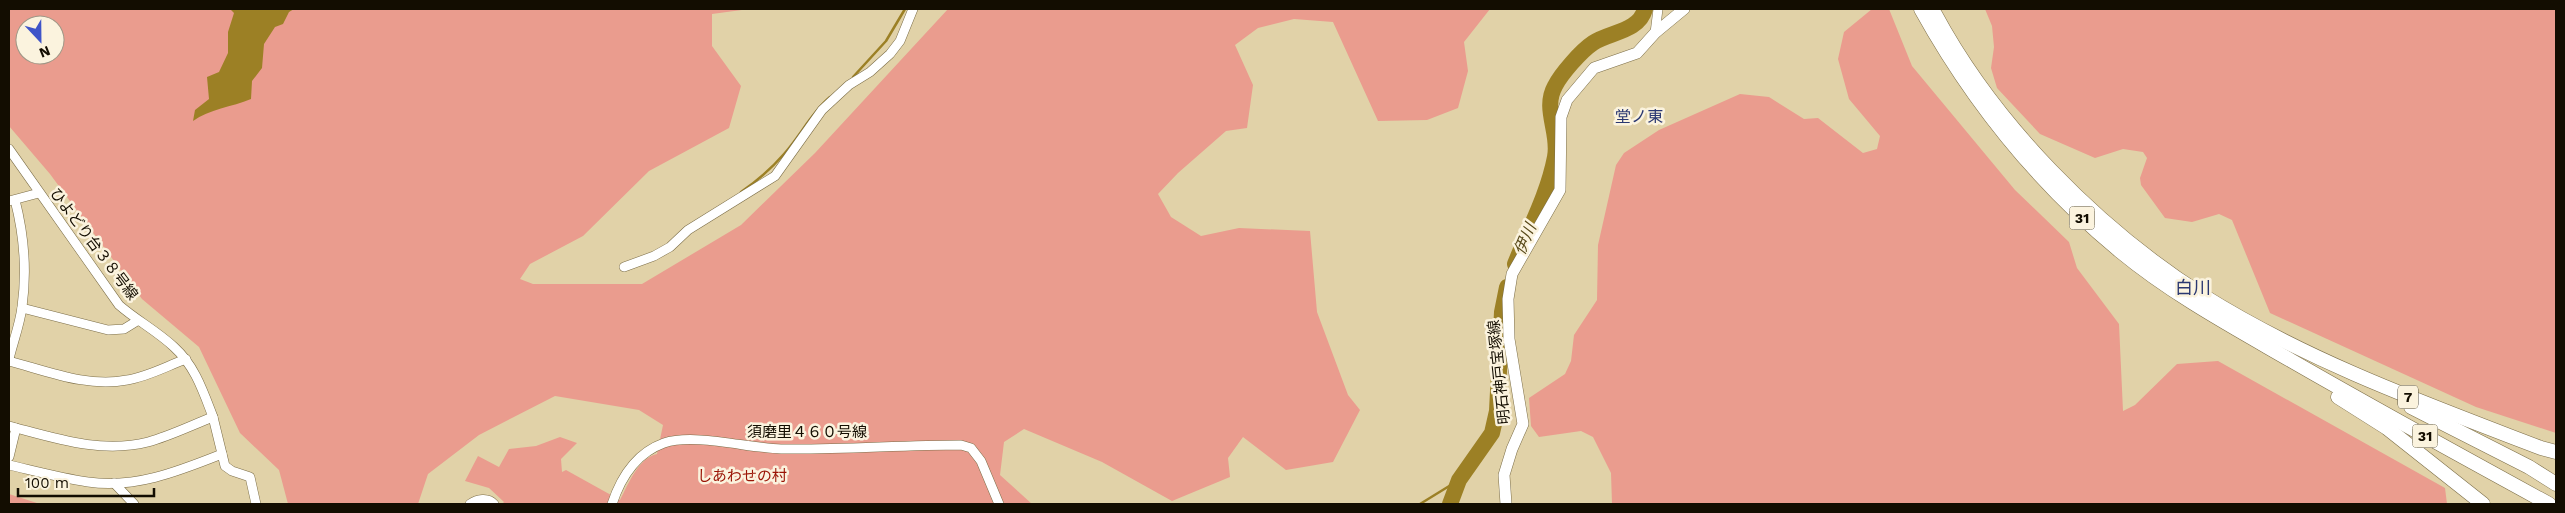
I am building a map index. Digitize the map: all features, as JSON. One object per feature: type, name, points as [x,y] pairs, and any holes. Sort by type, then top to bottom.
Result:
[{"type":"highway","name":"31","points":[[1921,9],[1948,56],[1986,111],[2019,152],[2081,217],[2121,252],[2162,282],[2301,366],[2549,504]]},
{"type":"highway","name":"31","points":[[1932,9],[1978,82],[2001,112],[2047,166],[2093,210],[2125,238],[2203,295],[2325,360]]},
{"type":"highway","name":"7","points":[[2325,360],[2416,400],[2492,430],[2556,452]]},
{"type":"highway","name":"7","points":[[2325,360],[2529,467],[2556,484]]},
{"type":"highway","name":"31","points":[[2301,366],[2327,390],[2387,428],[2483,504]]},
{"type":"main road","name":"明石神戸宝塚線","points":[[1506,504],[1504,475],[1512,449],[1523,424],[1509,340],[1508,299],[1512,274],[1521,255],[1560,190],[1562,117],[1567,100],[1594,68],[1637,53],[1655,34],[1684,9]]},
{"type":"street","points":[[624,267],[654,256],[670,247],[688,230],[775,176],[822,110],[849,84],[870,72],[890,54],[900,41],[913,9]]},
{"type":"street","points":[[1655,34],[1658,9]]},
{"type":"street","name":"ひよどり台３８号線","points":[[9,149],[119,305],[137,321],[174,346],[198,377],[213,417],[222,454]]},
{"type":"street","points":[[39,193],[12,200],[22,227],[24,265],[22,308],[9,360],[84,380],[106,383],[129,380],[186,360]]},
{"type":"street","points":[[22,308],[108,330],[124,329],[137,321]]},
{"type":"street","points":[[9,457],[12,427],[72,442],[105,447],[149,442],[213,417]]},
{"type":"street","name":"須磨里４６０号線","points":[[612,504],[618,486],[627,470],[644,454],[663,443],[689,439],[783,449],[961,445],[971,448],[981,461],[999,504]]},
{"type":"street","points":[[9,465],[89,482],[114,483],[148,479],[177,471],[222,454],[225,466],[232,471],[250,477],[256,504]]},
{"type":"street","points":[[114,483],[134,504]]},
{"type":"street","points":[[470,504],[480,499],[492,501],[494,504]]},
{"type":"green space","name":"しあわせの村","points":[[9,9],[749,9],[712,14],[712,46],[741,86],[729,128],[649,171],[583,236],[530,264],[520,279],[533,284],[642,284],[741,225],[815,153],[948,9],[1490,9],[1464,42],[1468,71],[1458,108],[1427,120],[1378,121],[1333,22],[1294,19],[1258,28],[1235,45],[1253,85],[1247,128],[1226,131],[1178,173],[1158,194],[1171,217],[1201,236],[1239,228],[1310,231],[1317,312],[1348,395],[1360,410],[1333,462],[1286,470],[1243,437],[1228,458],[1230,477],[1172,501],[1102,462],[1024,429],[1004,442],[1000,475],[1032,504],[502,504],[504,502],[489,488],[465,481],[478,456],[499,467],[509,449],[536,446],[560,437],[577,443],[561,459],[562,472],[566,470],[620,500],[639,466],[657,454],[663,425],[639,410],[555,396],[479,435],[428,474],[418,504],[288,504],[279,470],[240,433],[199,347],[142,299],[50,174],[9,126]]},
{"type":"green space","points":[[1872,9],[1889,9],[1912,66],[2015,190],[2069,242],[2077,268],[2119,324],[2123,411],[2135,405],[2177,364],[2218,361],[2445,488],[2447,504],[1612,504],[1611,473],[1593,437],[1581,431],[1539,437],[1531,426],[1529,398],[1565,374],[1571,361],[1574,335],[1597,300],[1598,245],[1616,165],[1624,153],[1659,130],[1740,94],[1769,97],[1804,119],[1818,118],[1863,153],[1877,149],[1880,136],[1849,99],[1838,59],[1844,32]]},
{"type":"green space","points":[[1985,9],[2556,9],[2556,433],[2476,407],[2270,313],[2232,220],[2219,214],[2192,222],[2165,218],[2141,185],[2140,178],[2147,158],[2143,152],[2123,149],[2095,158],[2040,134],[1997,88],[1991,68],[1994,47],[1992,26]]},
{"type":"green space","points":[[9,494],[40,504],[9,504]]},
{"type":"shaded area","points":[[230,9],[294,9],[289,12],[283,24],[275,27],[264,44],[262,68],[252,81],[251,99],[213,111],[193,121],[195,110],[209,99],[207,77],[219,72],[228,53],[228,32],[234,13]]},
{"type":"waterway","points":[[853,77],[886,41],[905,9]]},
{"type":"waterway","name":"伊川","points":[[1515,264],[1543,198],[1552,171],[1556,148],[1550,103],[1555,86],[1566,69],[1588,47],[1600,39],[1630,27],[1642,17],[1645,9]]},
{"type":"waterway","points":[[741,192],[753,184],[779,159],[817,110],[830,97]]},
{"type":"waterway","name":"伊川","points":[[1450,504],[1459,480],[1492,433],[1497,411],[1502,312],[1507,287]]},
{"type":"waterway","points":[[1420,504],[1459,480]]},
{"type":"district","name":"堂ノ東","points":[[1639,116]]},
{"type":"district","name":"白川","points":[[2193,287]]}]
